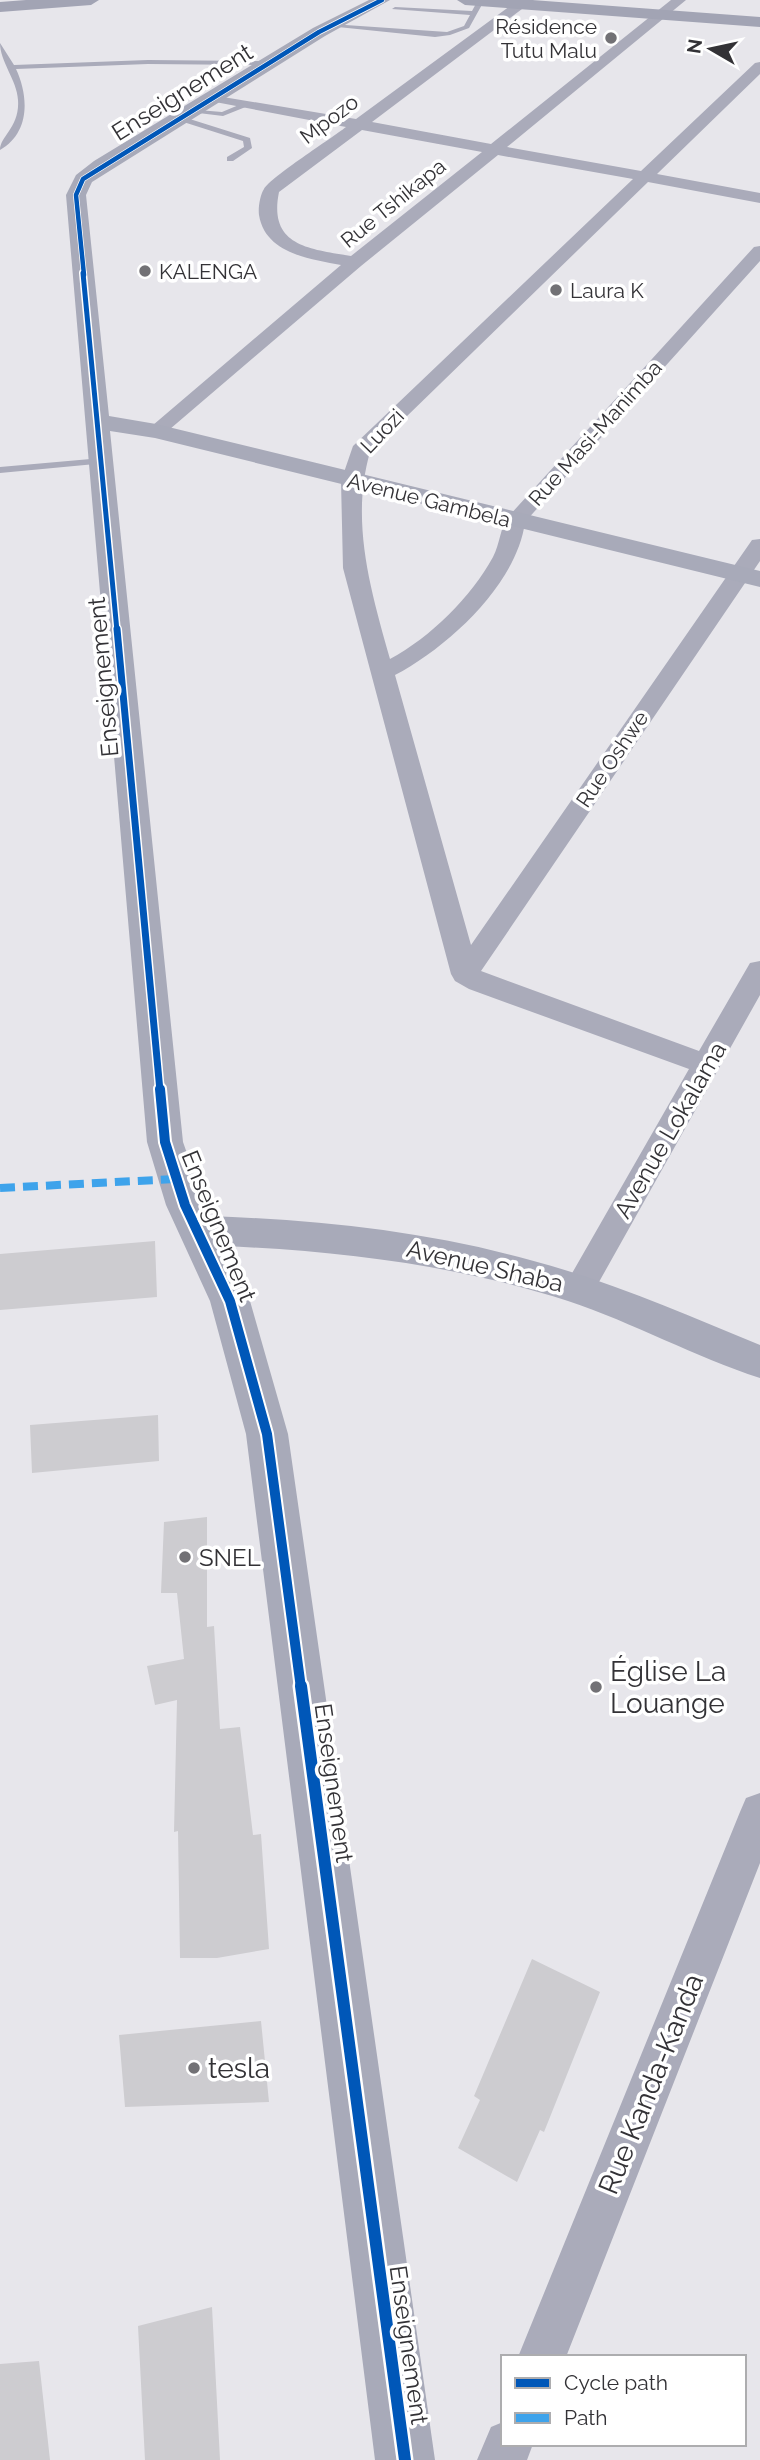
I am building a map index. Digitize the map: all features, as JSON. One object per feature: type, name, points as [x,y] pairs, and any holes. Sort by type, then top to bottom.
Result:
[{"type":"main road","points":[[0,0],[5,0]]},
{"type":"main road","points":[[0,7],[91,0]]},
{"type":"main road","points":[[474,4],[525,2],[760,22]]},
{"type":"street","name":"Rue Tshikapa","points":[[156,431],[355,262],[679,0]]},
{"type":"street","name":"Mpozo","points":[[355,262],[289,247],[277,237],[266,204],[271,190],[525,2]]},
{"type":"street","name":"Enseignement","points":[[388,8],[326,22],[266,63],[101,165],[83,179],[76,195],[159,1096],[172,1167],[196,1230],[230,1301],[268,1434],[405,2460]]},
{"type":"street","name":"Luozi","points":[[465,974],[354,568],[351,481],[360,450],[760,66]]},
{"type":"street","points":[[191,108],[249,104],[648,175],[760,198]]},
{"type":"street","name":"Rue Masi-Manimba","points":[[382,673],[415,654],[479,593],[511,549],[516,535],[515,521],[760,251]]},
{"type":"street","name":"Avenue Gambela","points":[[99,422],[156,431],[351,481],[750,576]]},
{"type":"street","name":"Rue Oshwe","points":[[465,974],[750,576],[760,545]]},
{"type":"street","name":"Avenue Lokalama","points":[[579,1289],[760,970]]},
{"type":"street","points":[[465,974],[479,982],[707,1065]]},
{"type":"street","name":"Avenue Shaba","points":[[196,1230],[336,1237],[484,1262],[579,1289],[760,1362]]},
{"type":"street","name":"Rue Kanda-Kanda","points":[[543,2355],[760,1812]]},
{"type":"lane","points":[[388,8],[402,0]]},
{"type":"lane","points":[[326,22],[372,29],[448,34],[467,27],[474,4],[388,8]]},
{"type":"lane","points":[[372,29],[380,23]]},
{"type":"lane","points":[[0,45],[13,67],[24,112],[20,125],[0,148]]},
{"type":"lane","points":[[13,67],[148,62],[266,63]]},
{"type":"lane","points":[[191,108],[223,114],[249,104]]},
{"type":"lane","points":[[191,108],[247,140],[248,148],[230,159]]},
{"type":"lane","points":[[0,470],[102,461]]},
{"type":"building","points":[[155,1241],[157,1297],[0,1310],[0,1254]]},
{"type":"building","points":[[158,1415],[159,1461],[32,1473],[30,1425]]},
{"type":"building","points":[[207,1517],[207,1627],[214,1626],[220,1729],[240,1727],[253,1835],[261,1834],[269,1949],[217,1958],[180,1958],[178,1831],[174,1832],[177,1700],[155,1705],[147,1666],[184,1659],[177,1593],[161,1593],[164,1522]]},
{"type":"building","points":[[532,1959],[600,1992],[544,2132],[540,2130],[517,2182],[458,2148],[480,2100],[474,2096]]},
{"type":"building","name":"tesla","points":[[261,2021],[269,2102],[125,2107],[119,2035]]},
{"type":"building","points":[[212,2307],[220,2460],[145,2460],[138,2326]]},
{"type":"building","points":[[39,2361],[50,2460],[0,2460],[0,2364]]},
{"type":"marked path","points":[[0,1188],[175,1179]]},
{"type":"cycle path","points":[[382,0],[319,32],[101,165],[83,179],[76,195],[165,1142],[185,1205],[230,1301],[267,1434],[405,2460]]},
{"type":"place","name":"Résidence Tutu Malu","points":[[611,38]]},
{"type":"place","name":"KALENGA","points":[[145,271]]},
{"type":"place","name":"Laura K","points":[[556,290]]},
{"type":"place","name":"SNEL","points":[[185,1557]]},
{"type":"place","name":"Église La Louange","points":[[596,1687]]},
{"type":"place","name":"tesla","points":[[194,2068]]}]
